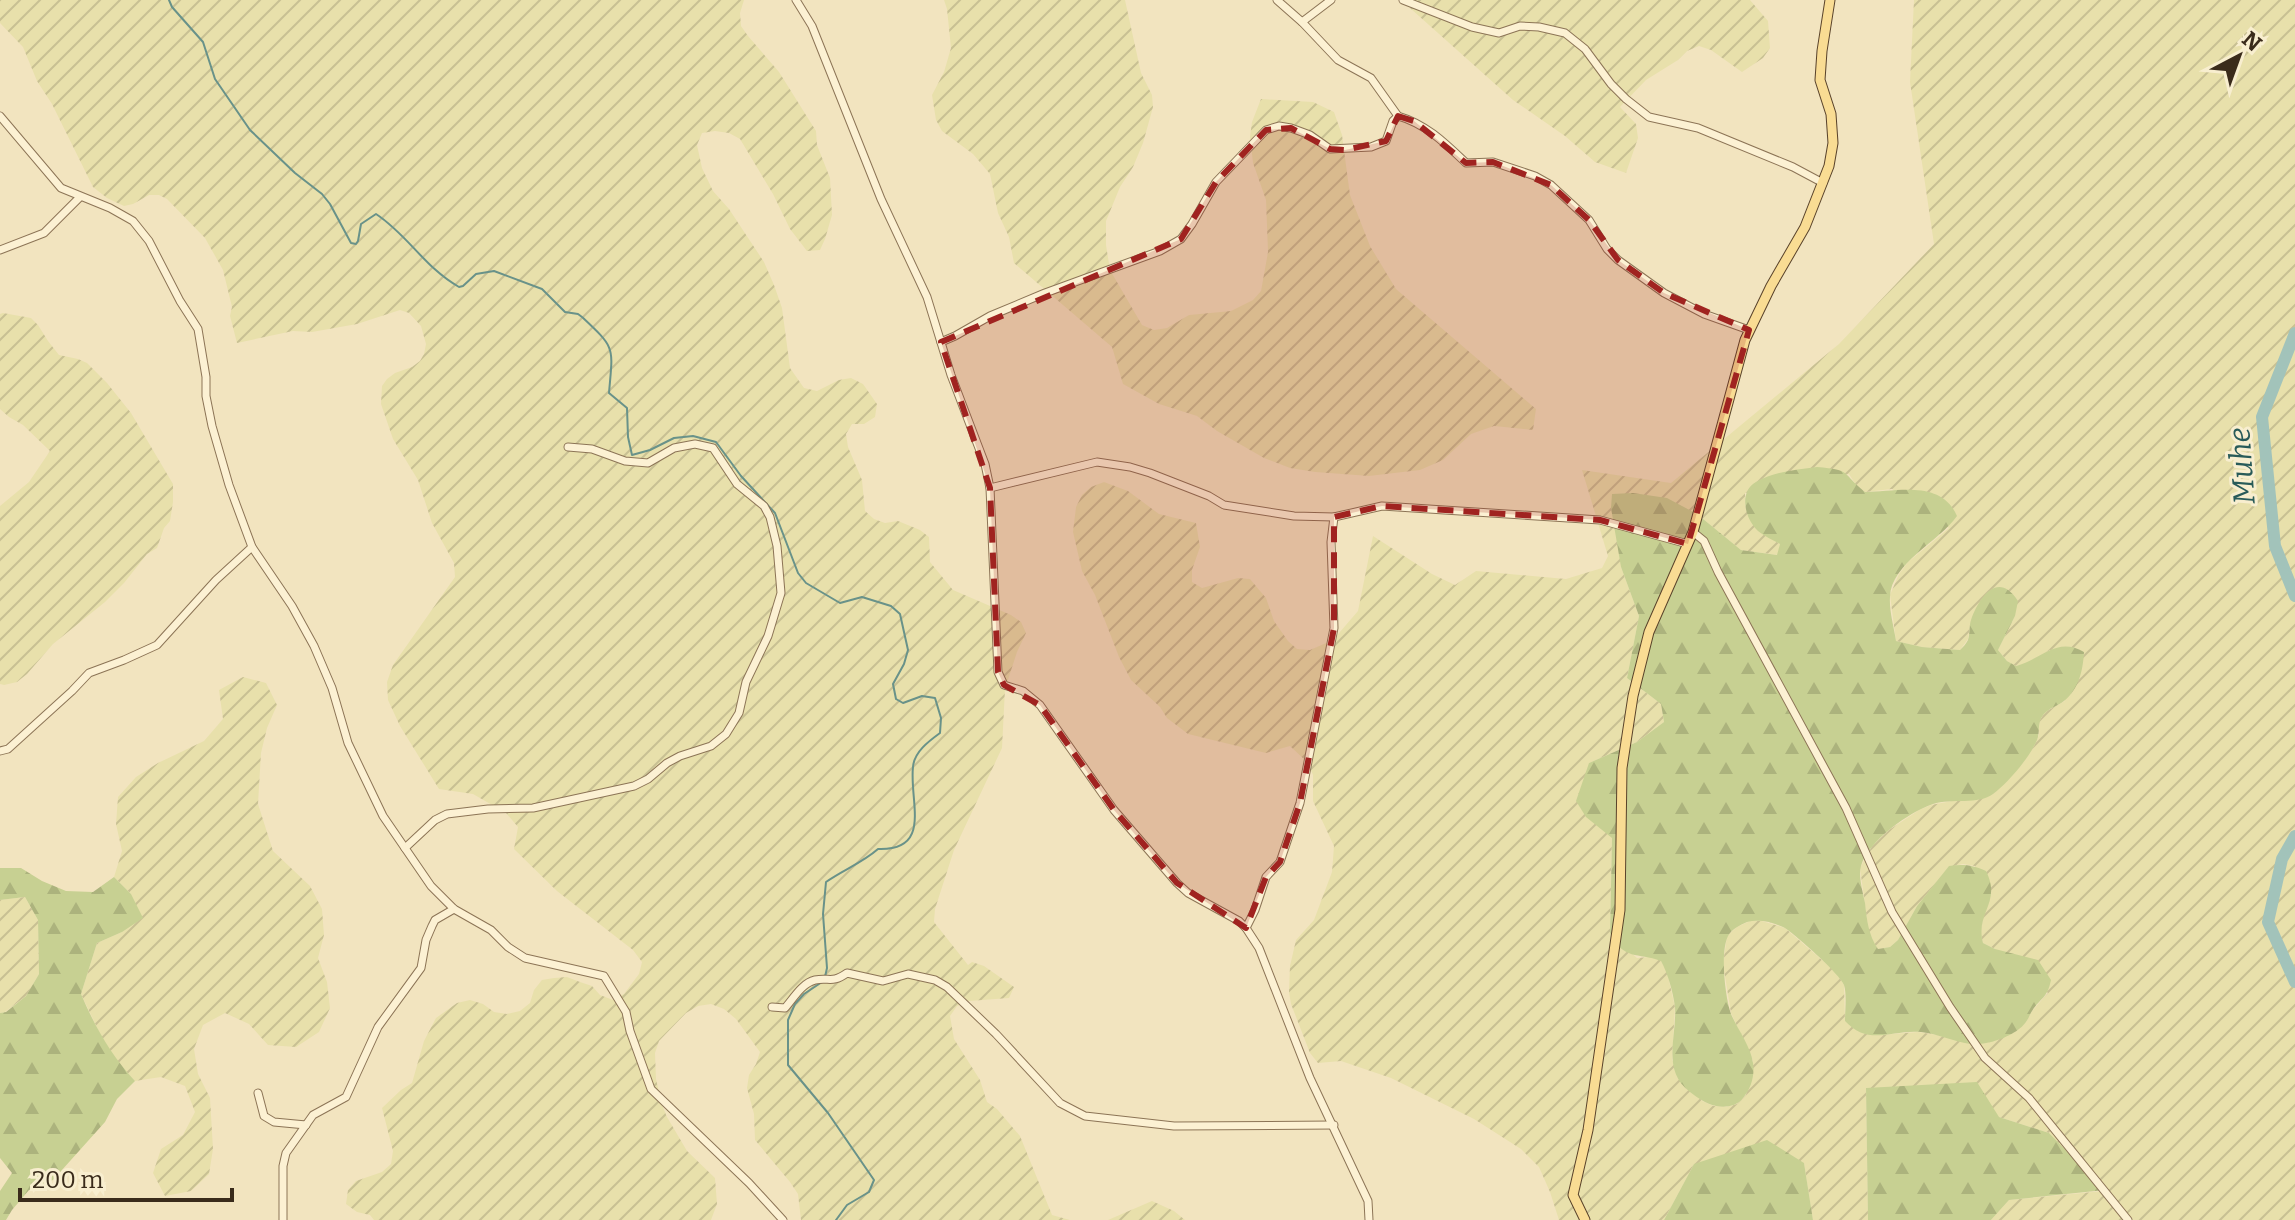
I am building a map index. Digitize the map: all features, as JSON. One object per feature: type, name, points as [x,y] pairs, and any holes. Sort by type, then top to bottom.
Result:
[{"type":"main road","points":[[1585,1220],[1573,1195],[1588,1130],[1620,910],[1622,768],[1633,696],[1649,632],[1693,532],[1749,330],[1805,227],[1829,166],[1833,143],[1831,114],[1820,80],[1830,0]]},
{"type":"street","points":[[796,0],[812,26],[881,199],[927,297],[951,375],[985,464],[990,488],[998,672],[1004,685],[1023,691],[1040,705],[1114,810],[1177,883],[1246,928],[1259,948],[1310,1078],[1368,1201],[1369,1220]]},
{"type":"street","points":[[1277,0],[1338,60],[1371,78],[1398,116],[1414,121],[1441,138],[1466,163],[1493,162],[1535,176],[1551,185],[1589,220],[1607,249],[1618,260],[1677,300],[1704,314],[1749,330]]},
{"type":"street","points":[[1302,22],[1331,0]]},
{"type":"street","points":[[1403,0],[1472,27],[1499,33],[1520,26],[1565,33],[1585,49],[1611,84],[1649,117],[1698,128],[1793,167],[1823,183]]},
{"type":"street","points":[[0,116],[61,188],[133,221],[149,241],[198,329],[212,426],[252,547],[292,606],[314,646],[332,688],[348,743],[383,816],[431,886],[454,909],[491,930],[525,958],[604,976],[626,1012],[651,1089],[783,1220]]},
{"type":"street","points":[[941,342],[990,316],[1160,251],[1181,239],[1216,182],[1266,130],[1279,126],[1291,128],[1310,135],[1330,149],[1345,150],[1371,147],[1386,141],[1398,116]]},
{"type":"street","points":[[0,250],[44,233],[80,197]]},
{"type":"street","points":[[405,848],[435,820],[447,814],[533,808],[641,784],[667,763],[711,746],[726,734],[739,713],[746,682],[768,636],[781,593],[777,546],[764,506],[737,484],[713,448],[695,444],[674,448],[648,463],[625,461],[592,449],[568,447]]},
{"type":"street","points":[[990,488],[1097,462],[1150,473],[1224,505],[1294,516],[1334,517],[1382,506],[1600,520],[1688,544]]},
{"type":"street","points":[[1246,928],[1266,877],[1280,862],[1300,803],[1334,628],[1331,542],[1334,517]]},
{"type":"street","points":[[1693,532],[1704,541],[1846,808],[1892,912],[1950,1007],[1985,1058],[2029,1098],[2128,1220]]},
{"type":"street","points":[[0,751],[8,749],[89,673],[157,645],[216,580],[252,547]]},
{"type":"street","points":[[283,1220],[284,1159],[293,1142],[316,1113],[346,1097],[378,1027],[421,968],[426,940],[435,920],[454,909]]},
{"type":"street","points":[[772,1007],[785,1008],[799,990],[813,980],[836,980],[847,973],[883,981],[908,974],[924,976],[947,987],[1060,1103],[1085,1116],[1174,1126],[1334,1125]]},
{"type":"street","points":[[258,1093],[264,1116],[274,1122],[306,1125]]},
{"type":"highlighted area","points":[[1398,116],[1414,121],[1466,163],[1493,162],[1551,185],[1589,220],[1618,260],[1664,293],[1749,330],[1688,544],[1600,520],[1382,506],[1334,517],[1334,628],[1300,803],[1280,862],[1266,877],[1246,928],[1177,883],[1114,810],[1040,705],[1004,685],[998,672],[990,488],[941,342],[1181,239],[1216,182],[1266,130],[1291,128],[1330,149],[1345,150],[1386,141]]},
{"type":"shaded area","points":[[0,0],[744,0],[740,13],[741,26],[779,72],[816,131],[817,145],[830,178],[832,215],[820,250],[807,251],[790,229],[740,139],[715,131],[702,133],[697,145],[702,168],[713,191],[729,209],[764,262],[774,285],[782,308],[790,368],[804,388],[817,391],[839,380],[851,378],[863,384],[877,404],[875,417],[864,424],[852,424],[846,434],[862,480],[865,511],[885,523],[898,521],[920,530],[929,537],[930,562],[953,590],[1011,615],[1021,622],[1026,633],[1005,689],[1002,748],[954,850],[935,909],[934,922],[968,965],[972,962],[984,966],[1014,987],[1009,998],[969,1001],[957,1006],[950,1016],[954,1039],[980,1080],[987,1102],[1020,1136],[1052,1215],[1070,1220],[801,1220],[798,1194],[755,1140],[754,1114],[747,1088],[749,1075],[760,1052],[736,1019],[724,1009],[711,1004],[698,1006],[686,1013],[659,1041],[655,1053],[656,1079],[667,1117],[687,1151],[715,1178],[717,1204],[711,1220],[374,1220],[346,1204],[348,1190],[356,1181],[382,1172],[391,1164],[393,1151],[382,1108],[412,1083],[424,1041],[436,1018],[457,1003],[470,1000],[494,1012],[507,1014],[520,1011],[530,1003],[534,990],[542,980],[554,978],[567,977],[592,986],[600,995],[613,1000],[624,994],[639,974],[642,962],[633,950],[557,891],[514,849],[518,827],[506,813],[473,794],[439,789],[400,726],[388,700],[387,682],[393,665],[455,577],[454,563],[432,523],[418,480],[393,439],[381,404],[382,386],[387,379],[412,367],[424,354],[426,344],[421,326],[409,313],[400,310],[357,324],[312,332],[293,331],[237,343],[223,270],[205,238],[167,199],[159,195],[149,195],[124,206],[93,187],[52,104],[37,81],[23,47],[0,23]]},
{"type":"shaded area","points":[[944,0],[1125,0],[1141,73],[1152,95],[1153,107],[1143,143],[1106,221],[1106,245],[1110,270],[1142,325],[1154,330],[1167,328],[1189,315],[1231,311],[1253,300],[1261,291],[1268,252],[1266,200],[1253,163],[1252,122],[1261,99],[1313,102],[1334,112],[1342,135],[1350,195],[1370,246],[1396,289],[1536,409],[1533,430],[1494,426],[1471,434],[1443,460],[1420,470],[1369,476],[1315,472],[1290,468],[1264,458],[1197,416],[1159,404],[1123,384],[1112,347],[1014,263],[1009,237],[998,213],[990,174],[973,154],[942,131],[936,120],[932,95],[944,72],[951,48]]},
{"type":"shaded area","points":[[1401,0],[1750,0],[1768,21],[1770,48],[1763,58],[1742,72],[1711,50],[1699,46],[1646,80],[1620,107],[1636,124],[1638,138],[1626,173],[1595,162],[1565,136],[1513,100]]},
{"type":"shaded area","points":[[1914,0],[2295,0],[2295,1220],[1991,1220],[2009,1200],[2104,1191],[2049,1133],[1999,1117],[1866,1088],[1868,1220],[1813,1220],[1804,1163],[1694,1164],[1664,1220],[1559,1220],[1539,1167],[1521,1149],[1474,1119],[1391,1078],[1341,1061],[1318,1063],[1310,1053],[1291,1004],[1290,966],[1296,940],[1314,920],[1332,872],[1334,846],[1313,801],[1313,775],[1308,763],[1290,746],[1266,753],[1188,734],[1167,718],[1160,707],[1131,680],[1082,571],[1073,532],[1076,507],[1082,495],[1104,482],[1128,491],[1159,514],[1196,523],[1200,547],[1192,570],[1192,582],[1202,588],[1238,578],[1250,579],[1266,598],[1274,621],[1297,649],[1310,650],[1333,640],[1358,611],[1373,536],[1455,585],[1476,571],[1566,579],[1602,568],[1608,556],[1582,470],[1671,483],[1839,344],[1934,244],[1910,82]],"holes":[[[1849,474],[1865,492],[1892,489],[1949,528],[1908,562],[1899,574],[1890,595],[1896,641],[1960,650],[1968,639],[1970,625],[2015,616],[1998,650],[2016,666],[2029,663],[2050,650],[2065,701],[2045,712],[2038,723],[2039,735],[2034,746],[2021,765],[1994,793],[1919,810],[1872,846],[1860,868],[1871,939],[1878,949],[1890,947],[1898,940],[1917,906],[1949,867],[1963,864],[1975,866],[1983,943],[1995,949],[2048,993],[2026,1022],[1970,1044],[1918,1032],[1880,1035],[1845,1021],[1844,985],[1837,973],[1785,928],[1750,921],[1727,936],[1723,964],[1731,1013],[1753,1061],[1746,1095],[1737,1104],[1714,1106],[1702,1101],[1672,1060],[1675,1007],[1661,960],[1637,958],[1610,933],[1612,837],[1589,763],[1637,742],[1664,722],[1661,704],[1627,678],[1639,616],[1621,567],[1697,514],[1741,550],[1778,555],[1780,544],[1758,530],[1751,521],[1745,506],[1745,493]]]},
{"type":"shaded area","points":[[0,314],[31,318],[59,355],[87,363],[107,383],[131,413],[173,484],[170,521],[157,548],[147,554],[105,602],[53,644],[27,674],[17,682],[4,685],[0,684],[0,506],[29,482],[50,451],[23,425],[0,409]]},
{"type":"shaded area","points":[[243,677],[266,683],[277,705],[261,753],[258,804],[273,851],[310,886],[322,909],[324,935],[318,958],[327,982],[330,1008],[319,1032],[296,1047],[268,1045],[249,1024],[225,1013],[203,1025],[194,1049],[198,1074],[210,1098],[213,1149],[209,1174],[191,1191],[165,1196],[153,1173],[161,1149],[183,1135],[195,1112],[185,1086],[161,1077],[135,1081],[103,1040],[81,994],[97,943],[122,932],[131,894],[114,877],[122,851],[116,824],[118,797],[136,777],[204,741],[223,719],[219,690]]},
{"type":"shaded area","points":[[25,897],[38,920],[39,974],[26,996],[0,1013],[0,900]]},
{"type":"shaded area","points":[[1152,1201],[1185,1220],[1108,1220]]},
{"type":"green space","points":[[1817,467],[1842,471],[1865,492],[1929,492],[1950,504],[1957,516],[1907,563],[1892,585],[1890,608],[1896,641],[1960,650],[1968,640],[1971,620],[1979,603],[1996,587],[2011,592],[2018,601],[2015,616],[1998,650],[2007,661],[2016,666],[2066,646],[2084,652],[2077,685],[2064,701],[2042,717],[2035,744],[2005,783],[1987,797],[1940,802],[1913,814],[1872,847],[1860,870],[1868,927],[1878,949],[1890,947],[1898,940],[1917,906],[1949,866],[1977,867],[1986,871],[1991,891],[1982,923],[1983,943],[2038,960],[2051,980],[2046,994],[2027,1021],[2008,1036],[1993,1042],[1970,1044],[1921,1032],[1872,1035],[1854,1029],[1845,1021],[1844,985],[1816,954],[1783,927],[1765,922],[1747,922],[1728,936],[1724,975],[1731,1014],[1752,1057],[1753,1077],[1741,1101],[1731,1106],[1716,1106],[1690,1092],[1676,1074],[1672,1052],[1675,1007],[1661,961],[1626,952],[1610,933],[1612,838],[1586,817],[1576,801],[1589,763],[1637,742],[1664,722],[1661,704],[1627,678],[1639,616],[1621,567],[1611,508],[1612,494],[1633,493],[1667,498],[1697,514],[1741,550],[1777,555],[1780,544],[1758,531],[1750,520],[1745,506],[1747,492],[1750,486],[1770,475]]},
{"type":"green space","points":[[0,868],[21,868],[66,891],[93,892],[114,877],[131,894],[143,918],[97,943],[81,994],[104,1040],[135,1081],[117,1099],[105,1122],[53,1180],[29,1190],[6,1220],[0,1220],[0,1191],[12,1173],[0,1158],[0,1013],[6,1012],[26,996],[39,974],[38,920],[25,897],[0,900]]},
{"type":"green space","points":[[1977,1082],[1999,1117],[2049,1133],[2105,1190],[2009,1200],[1991,1220],[1868,1220],[1866,1088]]},
{"type":"green space","points":[[1767,1140],[1804,1163],[1813,1220],[1664,1220],[1694,1164]]},
{"type":"waterway","points":[[169,0],[203,42],[215,79],[250,130],[322,194],[351,243],[358,241],[361,224],[376,214],[398,231],[436,270],[459,287],[476,274],[494,271],[542,289],[565,312],[582,317],[607,343],[611,357],[609,393],[627,408],[632,455],[674,438],[693,436],[716,442],[741,476],[775,513],[798,573],[806,583],[840,603],[862,597],[891,606],[900,614],[908,650],[893,684],[896,699],[903,703],[922,696],[935,698],[941,718],[940,733],[923,747],[914,762],[915,822],[906,842],[878,849],[826,882],[823,914],[825,977]]},
{"type":"waterway","name":"Muhe","points":[[2295,333],[2262,417],[2275,546],[2295,596]]},
{"type":"waterway","name":"Muhe","points":[[2295,836],[2282,859],[2268,922],[2295,982]]},
{"type":"waterway","points":[[822,982],[795,1004],[788,1020],[788,1065],[828,1113],[874,1180],[869,1192],[847,1205],[836,1220]]}]
